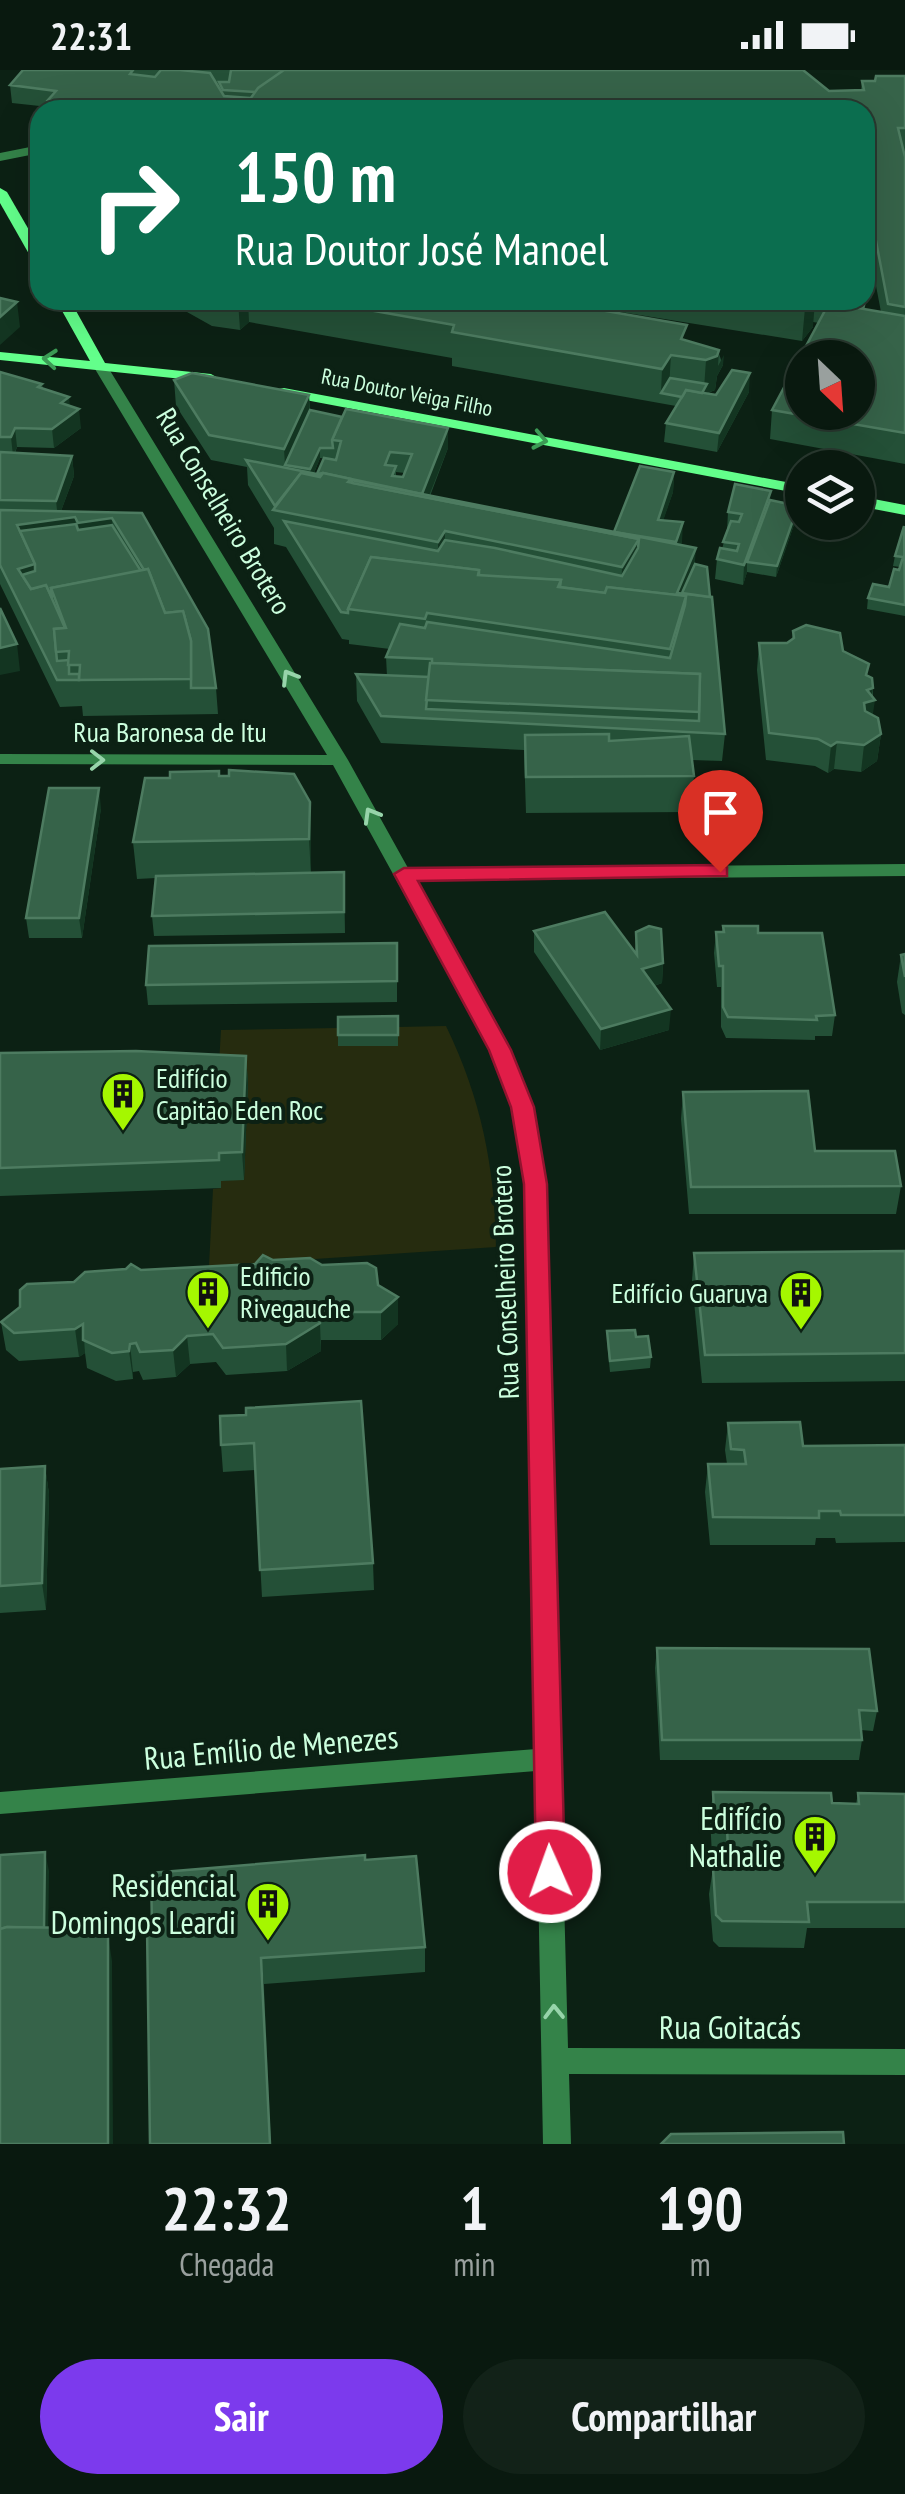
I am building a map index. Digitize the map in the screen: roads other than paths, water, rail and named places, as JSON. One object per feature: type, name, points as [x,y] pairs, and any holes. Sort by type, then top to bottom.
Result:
[{"type":"street","points":[[0,157],[30,152]]},
{"type":"street","points":[[0,192],[30,244]]},
{"type":"street","name":"Rua Conselheiro Brotero","points":[[69,310],[404,874],[500,1050],[522,1107],[532,1164],[557,2144]]},
{"type":"street","points":[[0,356],[222,380]]},
{"type":"street","name":"Rua Doutor Veiga Filho","points":[[260,387],[785,487]]},
{"type":"street","points":[[875,504],[905,510]]},
{"type":"street","name":"Rua Baronesa de Itu","points":[[0,759],[339,760]]},
{"type":"street","points":[[404,874],[905,870]]},
{"type":"street","name":"Rua Emílio de Menezes","points":[[0,1803],[548,1759]]},
{"type":"street","name":"Rua Goitacás","points":[[555,2061],[905,2062]]},
{"type":"place","name":"Edifício Capitão Eden Roc","points":[[123,1132]]},
{"type":"place","name":"Edificio Rivegauche","points":[[208,1330]]},
{"type":"place","name":"Edifício Guaruva","points":[[801,1331]]},
{"type":"place","name":"Edifício Nathalie","points":[[815,1875]]},
{"type":"place","name":"Residencial Domingos Leardi","points":[[268,1942]]}]
